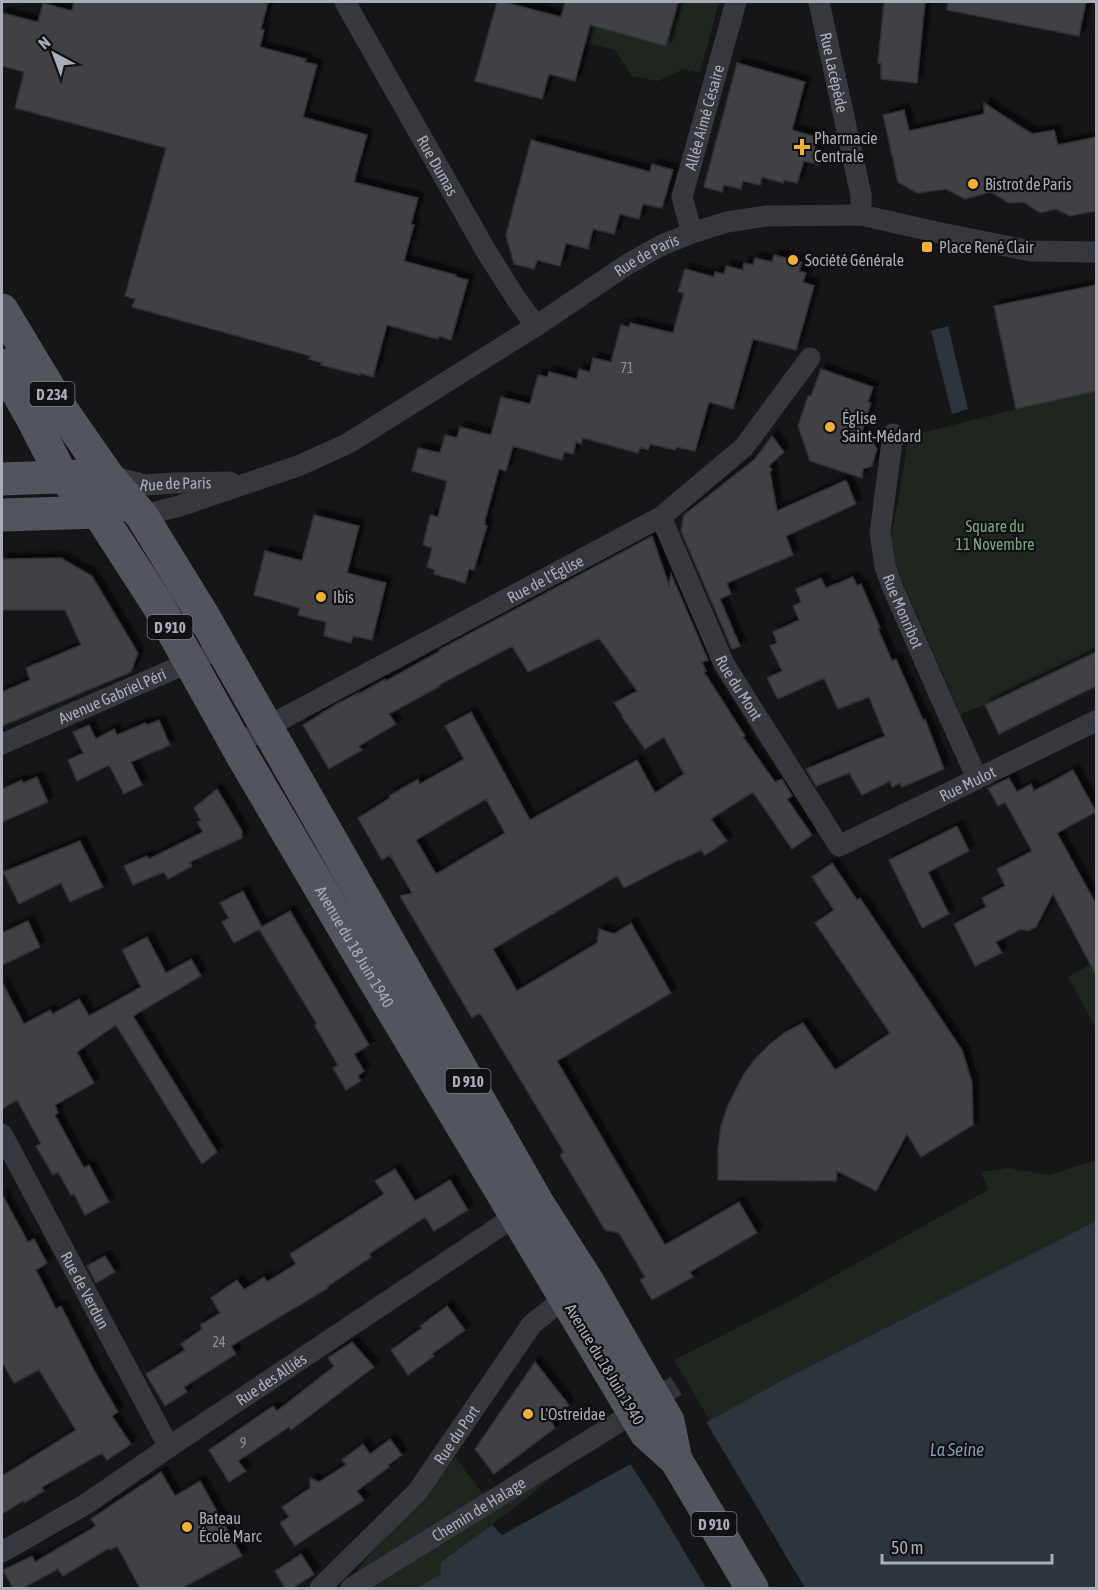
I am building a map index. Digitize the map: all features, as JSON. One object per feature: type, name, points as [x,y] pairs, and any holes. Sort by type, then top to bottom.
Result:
[{"type":"main road","name":"D 234","points":[[2,310],[42,379],[107,475]]},
{"type":"main road","name":"D 234","points":[[2,365],[62,477]]},
{"type":"main road","points":[[2,479],[107,475]]},
{"type":"main road","name":"D 910","points":[[107,475],[142,516]]},
{"type":"main road","name":"D 910","points":[[62,477],[98,512]]},
{"type":"main road","points":[[2,515],[98,512],[142,516]]},
{"type":"main road","name":"Avenue du 18 Juin 1940","points":[[98,512],[158,605],[236,745],[614,1354],[668,1420],[676,1460],[752,1588]]},
{"type":"main road","name":"Avenue du 18 Juin 1940","points":[[142,516],[268,727],[526,1209]]},
{"type":"street","name":"Rue Dumas","points":[[345,2],[502,277],[536,326]]},
{"type":"street","name":"Allée Aimé Césaire","points":[[692,233],[682,196],[736,2]]},
{"type":"street","name":"Rue Lacépède","points":[[819,2],[861,195],[861,215]]},
{"type":"street","name":"Rue de Paris","points":[[142,516],[186,504],[298,466],[347,444],[536,326],[628,264],[662,245],[726,222],[767,216],[861,215],[1031,251],[1096,252]]},
{"type":"street","name":"Rue de l'Église","points":[[236,745],[661,517],[744,447],[810,358]]},
{"type":"street","name":"Rue Monribot","points":[[893,434],[880,533],[885,567],[977,778]]},
{"type":"street","name":"Rue de Paris","points":[[107,475],[145,485],[246,482]]},
{"type":"street","name":"Rue du Mont","points":[[661,517],[724,664],[839,846]]},
{"type":"street","name":"Avenue Gabriel Péri","points":[[2,744],[222,648]]},
{"type":"street","name":"Rue Mulot","points":[[839,846],[1096,721]]},
{"type":"street","name":"Rue de Verdun","points":[[2,1134],[169,1447]]},
{"type":"street","name":"Rue des Alliés","points":[[2,1552],[86,1504],[526,1209]]},
{"type":"street","name":"Rue du Port","points":[[321,1588],[418,1491],[532,1324],[576,1290]]},
{"type":"street","name":"Chemin de Halage","points":[[351,1588],[606,1430]]},
{"type":"green space","points":[[678,2],[719,2],[700,73],[691,70],[689,73],[684,69],[658,81],[632,76],[615,50],[585,43],[590,25],[666,46]]},
{"type":"green space","name":"Square du 11 Novembre","points":[[1096,391],[1096,652],[985,705],[960,714],[888,548],[909,433],[922,433]]},
{"type":"green space","points":[[1096,961],[1096,1028],[1068,977]]},
{"type":"green space","points":[[1096,1160],[1096,1221],[781,1381],[710,1421],[674,1360],[784,1304],[988,1190],[981,1172],[1007,1168],[1050,1175]]},
{"type":"green space","points":[[453,1454],[485,1497],[368,1574],[357,1570]]},
{"type":"green space","points":[[572,1462],[441,1562],[442,1574],[417,1588],[368,1588]]},
{"type":"water","points":[[948,326],[968,409],[952,414],[931,331]]},
{"type":"water","name":"La Seine","points":[[1096,1221],[1096,1588],[417,1588],[441,1574],[441,1562],[492,1525],[502,1535],[781,1381]]},
{"type":"pier","points":[[705,1420],[805,1588],[706,1588],[629,1462]]},
{"type":"building","points":[[74,2],[268,2],[261,29],[264,30],[260,47],[306,59],[305,62],[317,65],[303,117],[367,135],[354,182],[418,198],[411,224],[414,225],[404,261],[468,280],[451,340],[439,336],[438,339],[387,325],[373,377],[321,365],[322,363],[309,359],[310,356],[132,307],[135,299],[125,296],[166,148],[15,108],[24,72],[2,66],[2,13],[38,22],[43,3],[72,11]]},
{"type":"building","points":[[497,2],[561,17],[565,2],[678,2],[666,46],[590,25],[575,81],[549,74],[542,99],[475,81]]},
{"type":"building","points":[[884,2],[925,2],[917,83],[881,79],[881,63],[878,63]]},
{"type":"building","points":[[948,2],[1086,2],[1079,36],[947,10]]},
{"type":"building","points":[[737,63],[805,82],[792,130],[813,136],[817,164],[804,161],[797,183],[784,180],[783,183],[762,177],[760,185],[743,181],[741,189],[724,185],[722,192],[704,187]]},
{"type":"building","points":[[984,103],[1032,134],[1054,130],[1058,145],[1096,137],[1096,211],[1070,216],[1056,209],[1040,213],[1024,202],[1009,203],[991,192],[965,199],[946,189],[917,193],[898,182],[883,115],[904,110],[909,131],[984,114]]},
{"type":"building","points":[[531,140],[650,172],[652,164],[673,170],[662,208],[643,204],[639,219],[620,214],[614,234],[593,229],[588,249],[566,243],[560,266],[537,260],[534,269],[514,264],[506,235]]},
{"type":"building","points":[[774,255],[802,262],[799,271],[806,273],[803,282],[814,286],[796,350],[753,339],[733,409],[709,402],[695,451],[677,447],[675,450],[650,444],[648,450],[640,447],[638,453],[583,438],[581,444],[576,442],[573,454],[564,452],[562,460],[513,446],[506,471],[499,469],[485,520],[487,526],[474,570],[469,569],[465,583],[434,574],[435,570],[427,567],[432,548],[423,545],[430,515],[438,517],[447,481],[412,471],[418,448],[440,453],[445,435],[457,438],[460,427],[491,435],[501,397],[530,404],[538,375],[547,377],[549,372],[577,379],[579,369],[590,372],[593,358],[611,362],[621,325],[629,327],[630,323],[673,333],[684,293],[678,292],[685,269],[714,277],[715,272],[724,274],[726,266],[743,270],[744,263],[753,265],[755,258],[772,262]]},
{"type":"building","points":[[1096,285],[1096,391],[1016,409],[994,306]]},
{"type":"building","name":"Église Saint-Médard","points":[[821,369],[873,387],[868,402],[871,403],[860,437],[872,441],[877,449],[872,466],[863,469],[862,478],[810,461],[798,426],[808,396],[811,396]]},
{"type":"building","points":[[772,436],[784,452],[769,466],[772,470],[770,472],[777,511],[846,480],[856,504],[786,536],[793,555],[727,583],[731,594],[720,599],[740,646],[732,649],[681,531],[684,515],[755,459]]},
{"type":"building","points":[[314,515],[359,526],[347,573],[386,583],[372,640],[353,636],[351,643],[324,636],[326,622],[298,615],[300,608],[254,595],[265,551],[302,561]]},
{"type":"building","points":[[652,536],[669,585],[671,574],[708,660],[702,662],[706,671],[704,672],[745,736],[743,737],[775,782],[782,779],[792,796],[787,799],[812,835],[792,849],[753,792],[711,819],[727,841],[705,855],[701,850],[624,888],[617,876],[493,949],[517,991],[597,943],[599,929],[614,934],[631,923],[671,993],[557,1061],[665,1245],[739,1202],[757,1233],[690,1272],[693,1277],[652,1300],[640,1280],[645,1277],[619,1233],[605,1230],[560,1155],[564,1152],[480,1013],[472,1018],[400,896],[412,893],[390,855],[382,860],[358,818],[418,779],[420,784],[464,759],[445,726],[471,712],[530,820],[637,760],[655,793],[684,774],[664,737],[645,749],[622,717],[614,703],[637,691],[599,638],[528,672],[512,646],[389,714],[396,724],[359,746],[362,750],[329,769],[303,725],[335,705],[385,679],[386,681],[439,650]],"holes":[[[486,799],[505,833],[436,874],[416,840]]]},
{"type":"building","points":[[61,558],[92,576],[138,653],[131,672],[2,726],[2,692],[30,680],[26,668],[81,645],[65,610],[2,610],[2,559]]},
{"type":"building","points":[[853,577],[857,586],[861,584],[892,661],[896,659],[923,720],[925,719],[944,769],[902,787],[900,783],[892,787],[890,781],[862,795],[849,773],[816,786],[806,769],[885,736],[869,697],[838,709],[824,678],[778,699],[767,678],[782,671],[770,646],[777,643],[773,632],[799,620],[793,606],[801,602],[796,589],[821,578],[826,588]]},
{"type":"building","points":[[1096,652],[1096,686],[999,734],[985,705]]},
{"type":"building","points":[[159,720],[170,745],[131,762],[142,785],[124,794],[109,765],[77,781],[68,760],[83,753],[73,732],[89,725],[96,739],[114,729],[117,735],[145,723],[147,725]]},
{"type":"building","points":[[1073,770],[1096,812],[1057,833],[1096,904],[1096,975],[1053,894],[1036,927],[1028,931],[1021,929],[996,942],[1002,953],[975,966],[954,924],[986,907],[982,898],[1005,886],[997,869],[1032,851],[1005,802],[998,806],[988,788],[1009,778],[1017,792],[1031,784],[1034,791]]},
{"type":"building","points":[[37,777],[48,802],[2,822],[2,789],[22,780],[23,783]]},
{"type":"building","points":[[217,789],[242,831],[242,838],[190,862],[192,866],[168,879],[164,872],[133,885],[124,866],[147,856],[149,859],[203,832],[197,822],[201,821],[194,808]]},
{"type":"building","points":[[957,826],[969,851],[928,872],[949,914],[922,928],[889,860]]},
{"type":"building","points":[[80,841],[103,887],[70,902],[61,883],[19,904],[3,872]]},
{"type":"building","points":[[832,863],[857,900],[860,898],[962,1050],[972,1082],[973,1125],[921,1157],[907,1134],[876,1191],[837,1171],[836,1181],[718,1180],[718,1148],[721,1126],[728,1105],[744,1074],[769,1045],[784,1033],[803,1023],[835,1070],[890,1033],[815,923],[834,910],[812,877]]},
{"type":"building","points":[[243,891],[262,927],[290,911],[369,1045],[354,1054],[364,1071],[358,1076],[361,1081],[346,1090],[333,1068],[338,1065],[315,1026],[317,1024],[259,929],[234,943],[222,922],[229,918],[220,903]]},
{"type":"building","points":[[28,921],[40,947],[2,965],[2,933]]},
{"type":"building","points":[[147,937],[166,973],[191,959],[201,976],[133,1016],[217,1152],[202,1164],[116,1025],[77,1052],[94,1083],[55,1105],[58,1113],[55,1115],[84,1168],[89,1165],[109,1202],[85,1215],[74,1194],[71,1195],[58,1172],[53,1175],[36,1146],[41,1144],[17,1100],[2,1109],[2,982],[24,1024],[50,1010],[53,1014],[79,999],[89,1016],[141,987],[122,950]]},
{"type":"building","points":[[395,1169],[415,1201],[450,1180],[468,1210],[434,1231],[425,1217],[369,1254],[371,1257],[328,1288],[231,1346],[236,1354],[184,1387],[187,1392],[165,1406],[146,1374],[185,1350],[181,1344],[202,1329],[200,1325],[220,1313],[211,1298],[237,1280],[244,1290],[264,1277],[267,1282],[296,1264],[290,1254],[384,1194],[375,1181]]},
{"type":"building","points":[[2,1194],[28,1242],[34,1239],[47,1263],[36,1270],[56,1309],[61,1306],[118,1412],[112,1416],[131,1444],[107,1460],[102,1453],[42,1487],[44,1491],[2,1514],[2,1476],[76,1430],[39,1370],[14,1383],[2,1362]]},
{"type":"building","points":[[105,1256],[115,1272],[96,1283],[87,1266]]},
{"type":"building","points":[[447,1306],[465,1330],[408,1375],[391,1350],[422,1328],[420,1326]]},
{"type":"building","points":[[352,1342],[374,1367],[291,1430],[289,1427],[238,1461],[246,1471],[229,1482],[209,1450],[273,1406],[277,1411],[334,1366],[328,1358]]},
{"type":"building","name":"L'Ostreidae","points":[[535,1362],[569,1405],[550,1419],[555,1428],[494,1474],[475,1449]]},
{"type":"building","points":[[390,1439],[402,1455],[357,1491],[364,1500],[295,1546],[280,1523],[289,1517],[282,1507],[310,1488],[310,1478],[319,1482],[346,1465],[342,1460],[363,1444],[370,1454]]},
{"type":"building","points":[[161,1472],[175,1496],[200,1481],[242,1556],[182,1588],[140,1588],[117,1546],[110,1550],[109,1548],[63,1576],[58,1569],[23,1588],[13,1588],[3,1570],[32,1556],[35,1562],[96,1526],[91,1519]]},
{"type":"building","points":[[301,1554],[314,1574],[293,1588],[285,1588],[275,1571]]},
{"type":"tunnel","points":[[606,1430],[679,1384]]},
{"type":"place","name":"Pharmacie Centrale","points":[[802,147]]},
{"type":"place","name":"Bistrot de Paris","points":[[973,184]]},
{"type":"place","name":"Place René Clair","points":[[927,247]]},
{"type":"place","name":"Société Générale","points":[[793,260]]},
{"type":"place","name":"Église Saint-Médard","points":[[830,427]]},
{"type":"place","name":"Ibis","points":[[321,597]]},
{"type":"place","name":"L'Ostreidae","points":[[528,1414]]},
{"type":"place","name":"Bateau École Marc","points":[[187,1527]]}]
